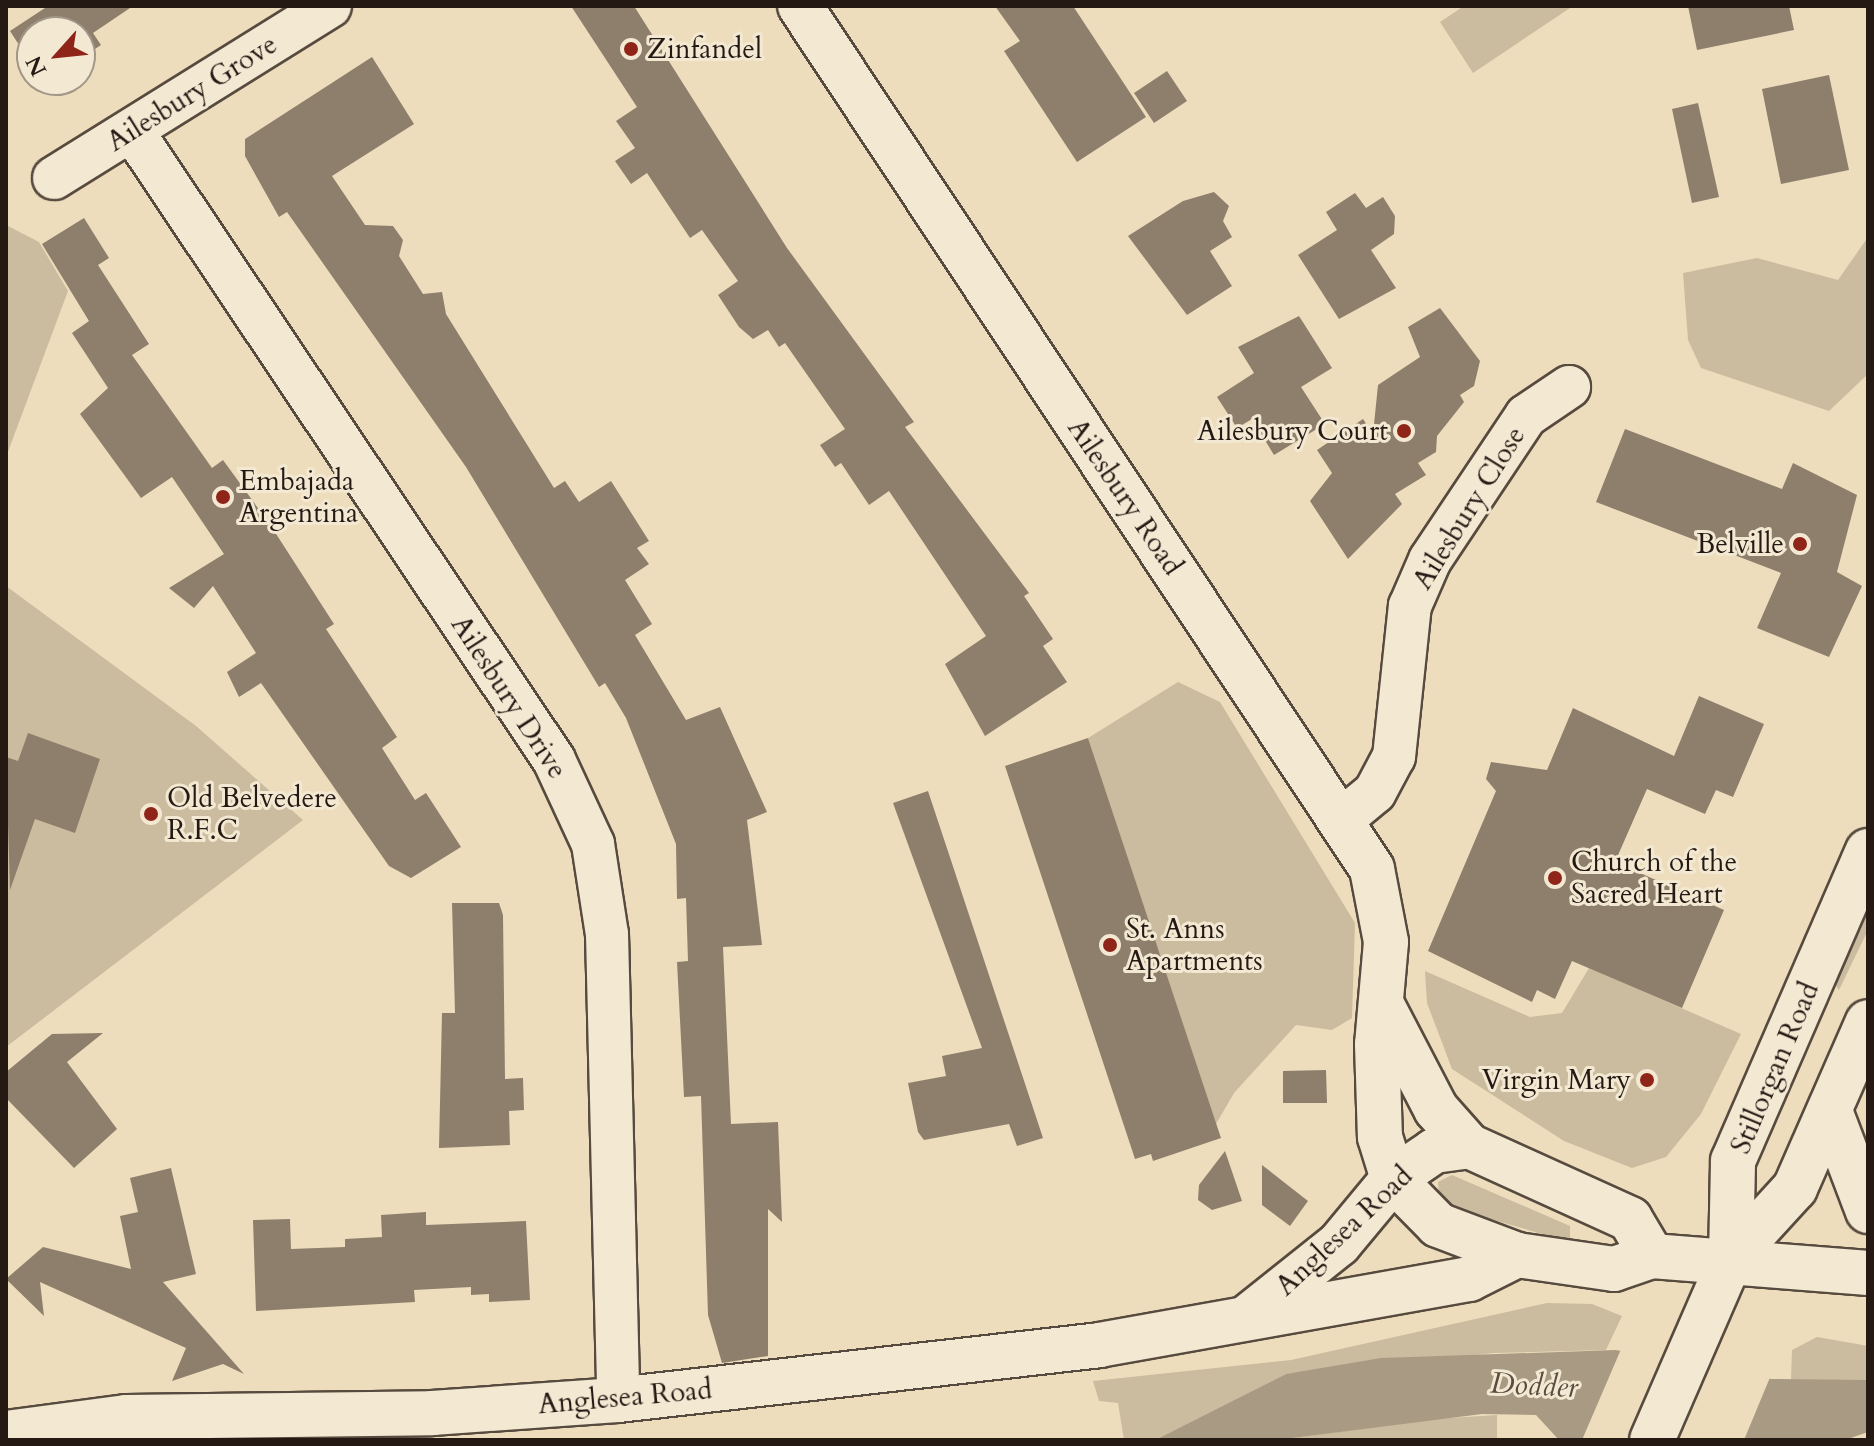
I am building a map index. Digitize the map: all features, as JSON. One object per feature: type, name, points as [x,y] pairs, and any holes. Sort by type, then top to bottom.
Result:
[{"type":"main road","name":"Ailesbury Road","points":[[800,6],[1372,869],[1383,909],[1384,1009],[1377,1044],[1380,1137],[1393,1179],[1438,1225],[1517,1255]]},
{"type":"main road","name":"Stillorgan Road","points":[[1731,1258],[1733,1161],[1868,851]]},
{"type":"main road","points":[[1805,998],[1846,1015],[1868,1013]]},
{"type":"main road","name":"Ailesbury Road","points":[[1384,1009],[1436,1109],[1469,1146]]},
{"type":"main road","points":[[1652,1440],[1731,1258],[1795,1188],[1868,1022]]},
{"type":"main road","points":[[1830,1111],[1868,1211]]},
{"type":"main road","name":"Anglesea Road","points":[[1241,1321],[1339,1244],[1393,1179],[1434,1151],[1469,1146]]},
{"type":"main road","points":[[1469,1146],[1630,1219],[1652,1256]]},
{"type":"main road","name":"Anglesea Road","points":[[6,1433],[432,1413],[618,1400],[1099,1345],[1469,1279],[1517,1255]]},
{"type":"main road","points":[[1517,1255],[1614,1269],[1652,1256],[1731,1258],[1868,1273]]},
{"type":"street","name":"Ailesbury Grove","points":[[54,178],[133,132],[330,6]]},
{"type":"street","name":"Ailesbury Drive","points":[[133,132],[554,760],[593,844],[607,934],[618,1400]]},
{"type":"street","name":"Ailesbury Close","points":[[1340,821],[1375,792],[1394,757],[1410,606],[1430,560],[1526,416],[1569,387]]},
{"type":"shaded area","points":[[1464,6],[1573,6],[1473,73],[1440,22]]},
{"type":"shaded area","points":[[6,225],[39,242],[68,291],[6,457]]},
{"type":"shaded area","points":[[1868,237],[1868,374],[1829,411],[1701,368],[1688,340],[1683,273],[1757,258],[1838,280]]},
{"type":"shaded area","name":"Old Belvedere R.F.C","points":[[6,586],[196,726],[303,820],[6,1047]]},
{"type":"shaded area","points":[[1178,682],[1220,702],[1355,923],[1352,1018],[1332,1030],[1296,1025],[1234,1093],[1216,1124],[1088,738]]},
{"type":"shaded area","points":[[1868,903],[1868,930],[1839,990],[1834,983]]},
{"type":"shaded area","points":[[1589,968],[1741,1034],[1701,1114],[1666,1157],[1632,1168],[1564,1141],[1452,1069],[1427,1003],[1425,971],[1530,1017],[1562,1013]]},
{"type":"shaded area","points":[[1452,1175],[1570,1226],[1570,1242],[1459,1210],[1439,1194],[1438,1182]]},
{"type":"shaded area","points":[[1547,1303],[1592,1304],[1622,1316],[1606,1350],[1494,1353],[1286,1374],[1155,1440],[1124,1440],[1118,1403],[1099,1401],[1093,1381],[1291,1360]]},
{"type":"shaded area","points":[[1817,1337],[1868,1346],[1868,1380],[1791,1380],[1792,1350]]},
{"type":"shaded area","points":[[1497,1415],[1497,1440],[1278,1440],[1434,1419]]},
{"type":"water","name":"Dodder","points":[[1616,1350],[1771,1379],[1868,1380],[1868,1432],[1845,1440],[1559,1440],[1536,1415],[1482,1414],[1277,1440],[1155,1440],[1286,1374],[1381,1358]]},
{"type":"pier","points":[[1622,1347],[1771,1375],[1744,1440],[1582,1440]]},
{"type":"building","points":[[48,6],[133,6],[96,31],[96,16],[33,16]]},
{"type":"building","points":[[571,6],[634,6],[787,248],[914,422],[905,427],[1029,593],[1024,596],[1053,639],[1043,646],[1067,682],[985,736],[945,664],[986,636],[889,491],[869,505],[841,463],[835,467],[820,445],[845,429],[785,343],[779,347],[768,330],[753,339],[739,327],[718,295],[738,281],[702,230],[690,238],[647,173],[631,184],[615,161],[635,148],[616,121],[637,107]]},
{"type":"building","points":[[995,6],[1073,6],[1146,117],[1077,162],[1004,51],[1020,41]]},
{"type":"building","points":[[1688,6],[1789,6],[1794,30],[1697,50]]},
{"type":"building","points":[[372,57],[414,124],[332,176],[365,225],[393,226],[403,240],[399,256],[423,294],[442,292],[446,314],[554,488],[565,481],[579,502],[611,481],[649,541],[637,548],[649,564],[625,580],[652,624],[635,635],[686,720],[720,707],[767,812],[747,820],[762,945],[723,947],[731,1124],[778,1122],[782,1222],[768,1209],[768,1356],[722,1363],[708,1315],[701,1096],[684,1097],[677,962],[688,961],[686,898],[677,899],[676,844],[626,718],[605,683],[599,687],[466,467],[287,212],[279,217],[245,156],[245,139]]},
{"type":"building","points":[[1167,71],[1187,101],[1154,123],[1134,93]]},
{"type":"building","points":[[1829,75],[1849,170],[1781,184],[1762,89]]},
{"type":"building","points":[[1698,103],[1719,197],[1692,203],[1672,109]]},
{"type":"building","points":[[1214,192],[1229,206],[1223,221],[1232,237],[1210,251],[1232,286],[1187,315],[1128,236],[1183,201]]},
{"type":"building","points":[[1355,193],[1366,208],[1383,197],[1395,216],[1394,234],[1371,250],[1396,288],[1339,319],[1298,255],[1337,230],[1326,212]]},
{"type":"building","points":[[84,218],[109,258],[98,265],[149,344],[132,355],[212,468],[223,460],[271,526],[334,624],[326,629],[397,737],[382,748],[415,800],[426,793],[461,847],[411,878],[389,866],[261,683],[239,697],[227,672],[256,653],[213,586],[194,608],[169,588],[224,554],[172,477],[141,498],[80,414],[108,388],[72,333],[89,321],[42,244]]},
{"type":"building","name":"Ailesbury Court","points":[[1440,308],[1480,361],[1474,386],[1460,395],[1464,402],[1437,436],[1436,452],[1418,463],[1426,475],[1395,494],[1402,504],[1348,559],[1310,501],[1332,473],[1317,450],[1363,419],[1373,434],[1378,385],[1420,357],[1408,327]]},
{"type":"building","points":[[1299,316],[1332,368],[1301,387],[1325,424],[1274,455],[1252,419],[1237,428],[1217,397],[1254,373],[1238,347]]},
{"type":"building","name":"Belville","points":[[1625,429],[1782,489],[1793,463],[1857,495],[1837,572],[1862,586],[1829,657],[1757,628],[1781,573],[1596,502]]},
{"type":"building","name":"Church of the Sacred Heart","points":[[1699,696],[1764,724],[1733,797],[1716,790],[1705,814],[1647,789],[1615,862],[1724,910],[1682,1008],[1572,961],[1555,999],[1537,990],[1532,1002],[1428,951],[1496,791],[1486,779],[1491,762],[1547,770],[1573,708],[1674,756]]},
{"type":"building","points":[[28,733],[100,759],[75,833],[35,819],[10,890],[6,757],[18,761]]},
{"type":"building","name":"St. Anns Apartments","points":[[1088,738],[1221,1138],[1153,1161],[1151,1154],[1135,1159],[1005,766]]},
{"type":"building","points":[[928,791],[1043,1138],[1017,1146],[1009,1124],[924,1140],[918,1132],[908,1083],[946,1076],[942,1056],[982,1048],[893,803]]},
{"type":"building","points":[[452,903],[499,903],[503,915],[505,1079],[523,1078],[524,1110],[509,1111],[510,1145],[439,1148],[442,1013],[455,1013]]},
{"type":"building","points":[[103,1033],[67,1062],[117,1129],[74,1168],[6,1098],[6,1072],[52,1034]]},
{"type":"building","points":[[1326,1070],[1327,1103],[1283,1103],[1283,1071]]},
{"type":"building","points":[[1225,1151],[1242,1201],[1212,1210],[1198,1200],[1199,1185]]},
{"type":"building","points":[[1262,1165],[1308,1201],[1290,1226],[1262,1205]]},
{"type":"building","points":[[171,1168],[196,1274],[163,1282],[244,1374],[223,1364],[172,1381],[186,1348],[40,1282],[44,1316],[6,1279],[43,1247],[131,1269],[120,1216],[138,1212],[130,1178]]},
{"type":"building","points":[[426,1212],[426,1225],[526,1221],[530,1300],[489,1302],[489,1294],[471,1295],[471,1287],[414,1290],[415,1302],[256,1311],[253,1220],[290,1219],[291,1249],[345,1247],[345,1239],[382,1237],[381,1215]]},
{"type":"place","name":"Zinfandel","points":[[631,49]]},
{"type":"place","name":"Ailesbury Court","points":[[1404,431]]},
{"type":"place","name":"Embajada Argentina","points":[[223,497]]},
{"type":"place","name":"Belville","points":[[1800,544]]},
{"type":"place","name":"Old Belvedere R.F.C","points":[[151,814]]},
{"type":"place","name":"Church of the Sacred Heart","points":[[1555,878]]},
{"type":"place","name":"St. Anns Apartments","points":[[1110,945]]},
{"type":"place","name":"Virgin Mary","points":[[1647,1080]]}]
